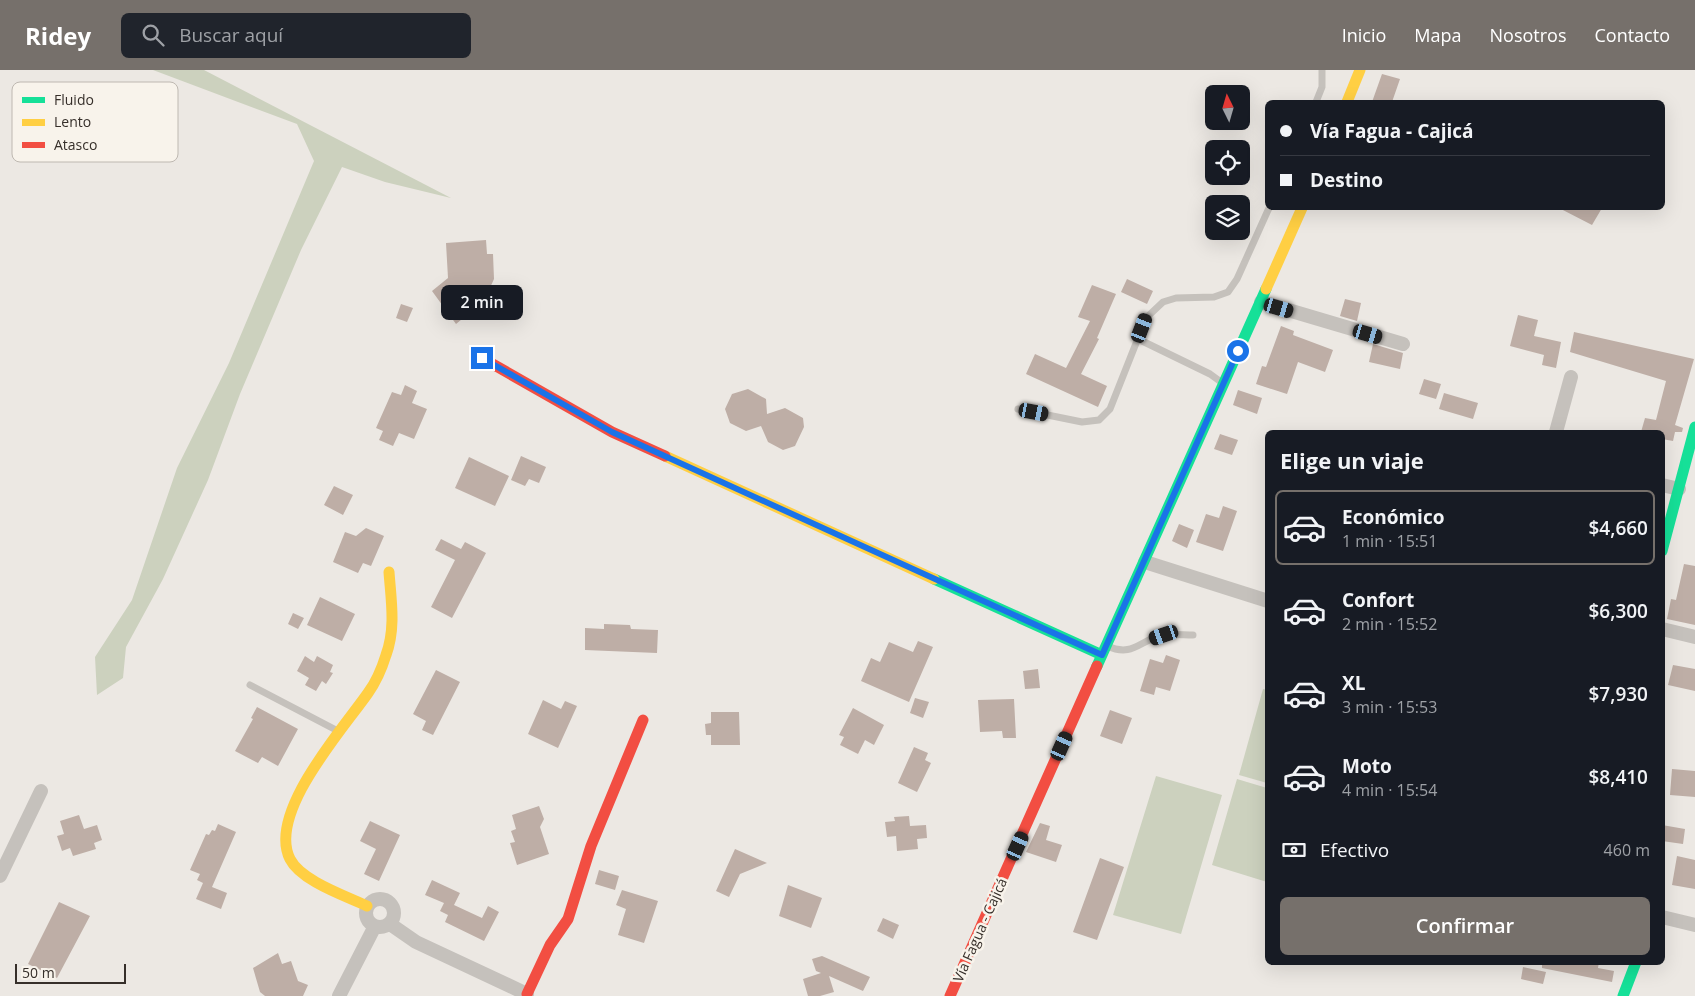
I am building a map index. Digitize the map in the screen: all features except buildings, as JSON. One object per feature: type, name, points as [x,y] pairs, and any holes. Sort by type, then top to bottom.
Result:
[{"type":"street","points":[[1347,100],[1360,70]]},
{"type":"street","name":"Vía Fagua - Cajicá","points":[[950,996],[1301,210]]},
{"type":"street","points":[[1261,302],[1403,344]]},
{"type":"street","points":[[482,358],[612,432],[1104,650]]},
{"type":"street","points":[[1557,430],[1571,377]]},
{"type":"street","points":[[1665,540],[1679,489],[1689,470],[1695,427]]},
{"type":"street","points":[[1665,486],[1679,489]]},
{"type":"street","points":[[1145,562],[1265,600]]},
{"type":"street","points":[[367,906],[327,887],[297,868],[290,859],[286,849],[290,816],[299,793],[338,732],[369,692],[387,654],[391,628],[389,572]]},
{"type":"street","points":[[1665,630],[1695,638]]},
{"type":"street","points":[[390,924],[416,942],[526,995],[550,945],[568,919],[591,846],[643,720]]},
{"type":"street","points":[[0,876],[41,791]]},
{"type":"street","points":[[382,899],[389,902],[395,914],[390,924],[383,927],[374,926],[367,918],[367,906],[375,900],[382,899]]},
{"type":"street","points":[[1665,918],[1695,925]]},
{"type":"street","points":[[339,996],[374,926]]},
{"type":"street","points":[[1623,996],[1635,965]]},
{"type":"lane","points":[[1317,100],[1322,87],[1322,70]]},
{"type":"lane","points":[[1018,409],[1082,422],[1099,420],[1110,409],[1146,318],[1163,302],[1176,298],[1214,298],[1228,292],[1238,279],[1268,210]]},
{"type":"lane","points":[[1138,339],[1210,374],[1223,384]]},
{"type":"lane","points":[[1104,650],[1134,649],[1164,635],[1193,635]]},
{"type":"lane","points":[[250,685],[338,732]]},
{"type":"green space","points":[[153,70],[204,70],[451,198],[385,182],[342,167],[301,250],[240,394],[208,480],[163,579],[126,647],[123,678],[97,695],[95,657],[132,600],[177,468],[229,363],[314,161],[297,124]]},
{"type":"green space","points":[[1263,689],[1265,689],[1265,782],[1239,775]]},
{"type":"green space","points":[[1156,776],[1222,795],[1181,934],[1113,915]]},
{"type":"green space","points":[[1237,779],[1265,787],[1265,881],[1212,865]]},
{"type":"traffic: fast","points":[[1097,666],[1266,289]]},
{"type":"traffic: fast","points":[[1665,540],[1695,427]]},
{"type":"traffic: fast","points":[[934,579],[1102,655]]},
{"type":"traffic: fast","points":[[1623,996],[1635,965]]},
{"type":"traffic: slow","points":[[1348,100],[1360,70]]},
{"type":"traffic: slow","points":[[1266,289],[1301,210]]},
{"type":"traffic: slow","points":[[665,456],[934,579]]},
{"type":"traffic: slow","points":[[367,906],[325,887],[304,874],[290,859],[286,840],[289,819],[298,796],[311,772],[371,689],[383,665],[389,645],[392,624],[389,572]]},
{"type":"traffic: jam","points":[[482,358],[612,432],[665,456]]},
{"type":"traffic: jam","points":[[950,996],[1097,666]]},
{"type":"traffic: jam","points":[[527,994],[550,945],[568,919],[591,846],[643,720]]},
{"type":"route","points":[[482,358],[612,432],[1102,655],[1238,351]]}]
